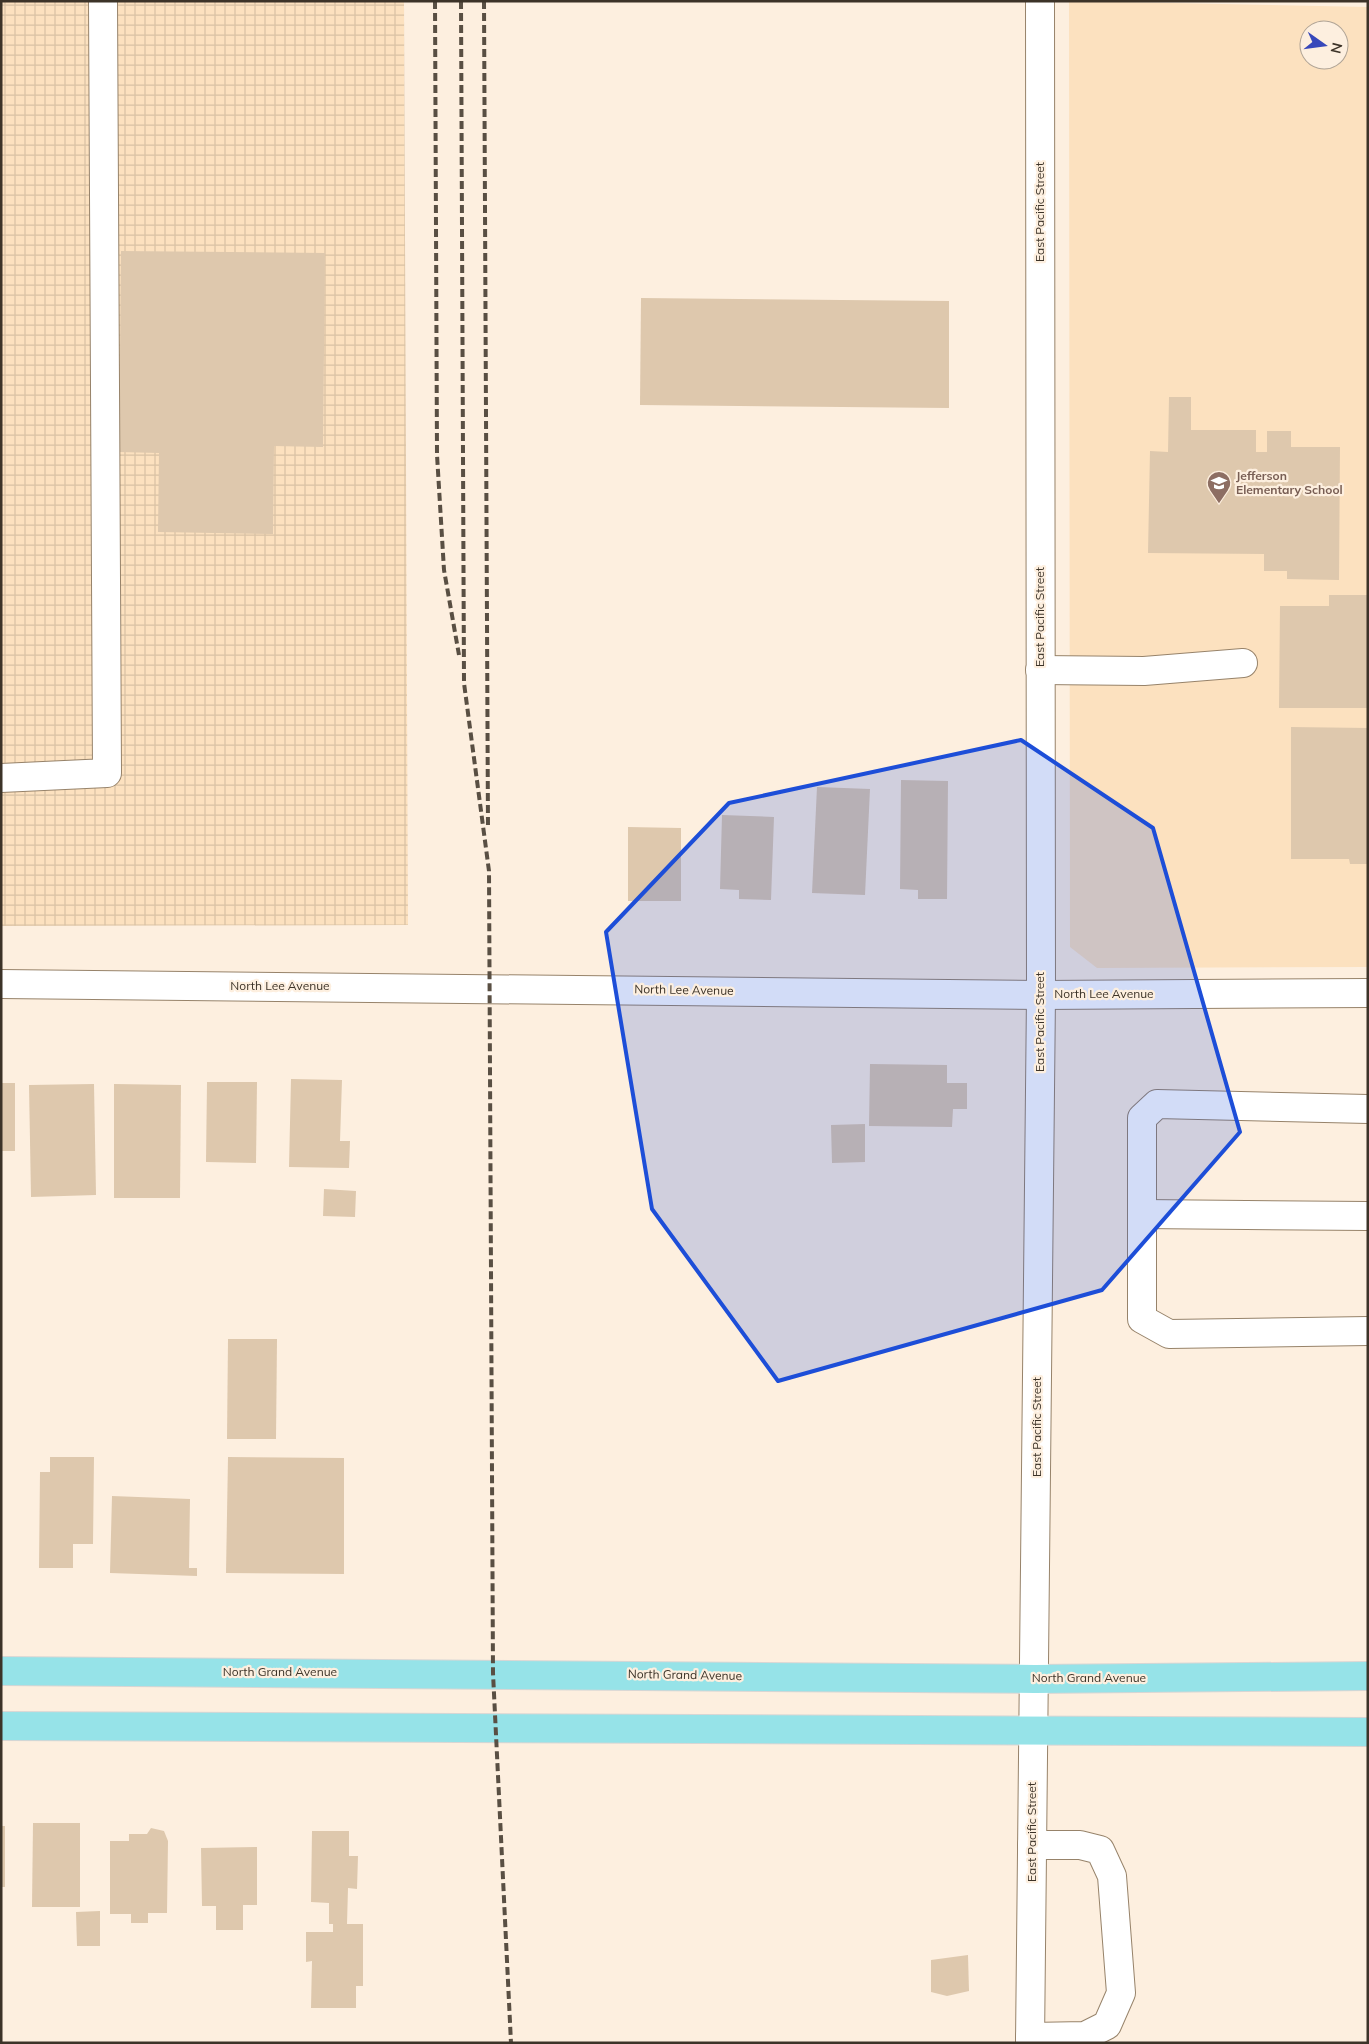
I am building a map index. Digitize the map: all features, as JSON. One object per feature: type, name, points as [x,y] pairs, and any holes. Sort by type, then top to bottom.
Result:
[{"type":"main road","name":"North Grand Avenue","points":[[1,1671],[1035,1679],[1368,1676]]},
{"type":"main road","points":[[1,1726],[1368,1732]]},
{"type":"street","points":[[1,778],[106,773],[103,1]]},
{"type":"street","name":"East Pacific Street","points":[[1030,2040],[1035,1679],[1040,994],[1040,1]]},
{"type":"street","points":[[1040,670],[1144,671],[1243,663]]},
{"type":"street","name":"North Lee Avenue","points":[[1,984],[1040,994],[1368,993]]},
{"type":"street","points":[[1368,1109],[1156,1104],[1142,1118],[1142,1319],[1169,1334],[1368,1331]]},
{"type":"street","points":[[1143,1214],[1368,1216]]},
{"type":"street","points":[[1030,2040],[1085,2036],[1107,2025],[1121,1993],[1112,1876],[1100,1850],[1080,1845],[1032,1845]]},
{"type":"highlighted area","points":[[1021,740],[1153,828],[1240,1132],[1102,1290],[778,1381],[652,1209],[606,932],[729,803]]},
{"type":"shaded area","points":[[1,1],[404,1],[408,925],[1,926]]},
{"type":"shaded area","name":"Jefferson Elementary School","points":[[1069,1],[1368,7],[1368,967],[1097,968],[1070,947]]},
{"type":"building","points":[[121,251],[325,253],[323,447],[274,446],[273,534],[158,532],[159,453],[119,452]]},
{"type":"building","points":[[641,298],[949,301],[949,408],[640,405]]},
{"type":"building","points":[[1169,397],[1191,397],[1191,430],[1256,430],[1256,452],[1267,452],[1267,431],[1291,431],[1291,447],[1340,447],[1339,580],[1287,579],[1287,571],[1264,571],[1264,554],[1148,553],[1150,451],[1168,452]]},
{"type":"building","points":[[1329,595],[1368,595],[1368,708],[1279,708],[1280,606],[1329,606]]},
{"type":"building","points":[[1291,727],[1368,728],[1368,864],[1350,864],[1349,859],[1291,859]]},
{"type":"building","points":[[901,780],[948,781],[947,899],[918,899],[918,890],[900,889]]},
{"type":"building","points":[[817,787],[870,789],[865,895],[812,893]]},
{"type":"building","points":[[722,815],[774,817],[771,900],[739,899],[739,890],[720,889]]},
{"type":"building","points":[[628,827],[681,828],[681,901],[628,901]]},
{"type":"building","points":[[870,1064],[947,1065],[947,1083],[967,1083],[967,1109],[953,1109],[952,1127],[869,1126]]},
{"type":"building","points":[[291,1079],[342,1080],[340,1141],[350,1141],[349,1168],[289,1167]]},
{"type":"building","points":[[207,1082],[257,1082],[256,1163],[206,1162]]},
{"type":"building","points":[[1,1083],[15,1083],[15,1151],[1,1151]]},
{"type":"building","points":[[94,1084],[96,1195],[31,1197],[29,1085]]},
{"type":"building","points":[[114,1084],[181,1085],[180,1198],[114,1198]]},
{"type":"building","points":[[865,1124],[865,1162],[832,1163],[831,1125]]},
{"type":"building","points":[[324,1189],[356,1191],[355,1217],[323,1216]]},
{"type":"building","points":[[228,1339],[277,1339],[276,1439],[227,1439]]},
{"type":"building","points":[[50,1457],[94,1457],[93,1544],[73,1544],[73,1568],[39,1568],[40,1472],[50,1472]]},
{"type":"building","points":[[228,1457],[344,1458],[344,1574],[226,1573]]},
{"type":"building","points":[[112,1496],[190,1499],[189,1568],[197,1568],[197,1576],[110,1573]]},
{"type":"building","points":[[33,1823],[80,1823],[80,1907],[32,1907]]},
{"type":"building","points":[[1,1826],[5,1826],[5,1887],[1,1887]]},
{"type":"building","points":[[151,1828],[164,1831],[168,1841],[167,1913],[148,1913],[148,1923],[131,1923],[131,1914],[110,1914],[110,1841],[129,1841],[129,1834],[147,1834]]},
{"type":"building","points":[[312,1831],[349,1831],[349,1856],[358,1856],[357,1889],[348,1888],[347,1924],[363,1924],[363,1986],[356,1986],[356,2008],[311,2008],[312,1961],[306,1962],[306,1932],[333,1932],[333,1924],[329,1924],[329,1903],[311,1902]]},
{"type":"building","points":[[257,1847],[257,1905],[243,1905],[243,1930],[216,1930],[216,1906],[202,1906],[201,1848]]},
{"type":"building","points":[[100,1911],[100,1946],[77,1946],[76,1912]]},
{"type":"building","points":[[968,1955],[969,1991],[947,1996],[931,1992],[931,1960]]},
{"type":"railway","points":[[435,1],[437,455],[444,570],[459,655]]},
{"type":"railway","points":[[461,1],[464,683],[489,871],[493,1673],[511,2043]]},
{"type":"railway","points":[[484,1],[488,829]]},
{"type":"place","name":"Jefferson Elementary School","points":[[1219,504]]}]
